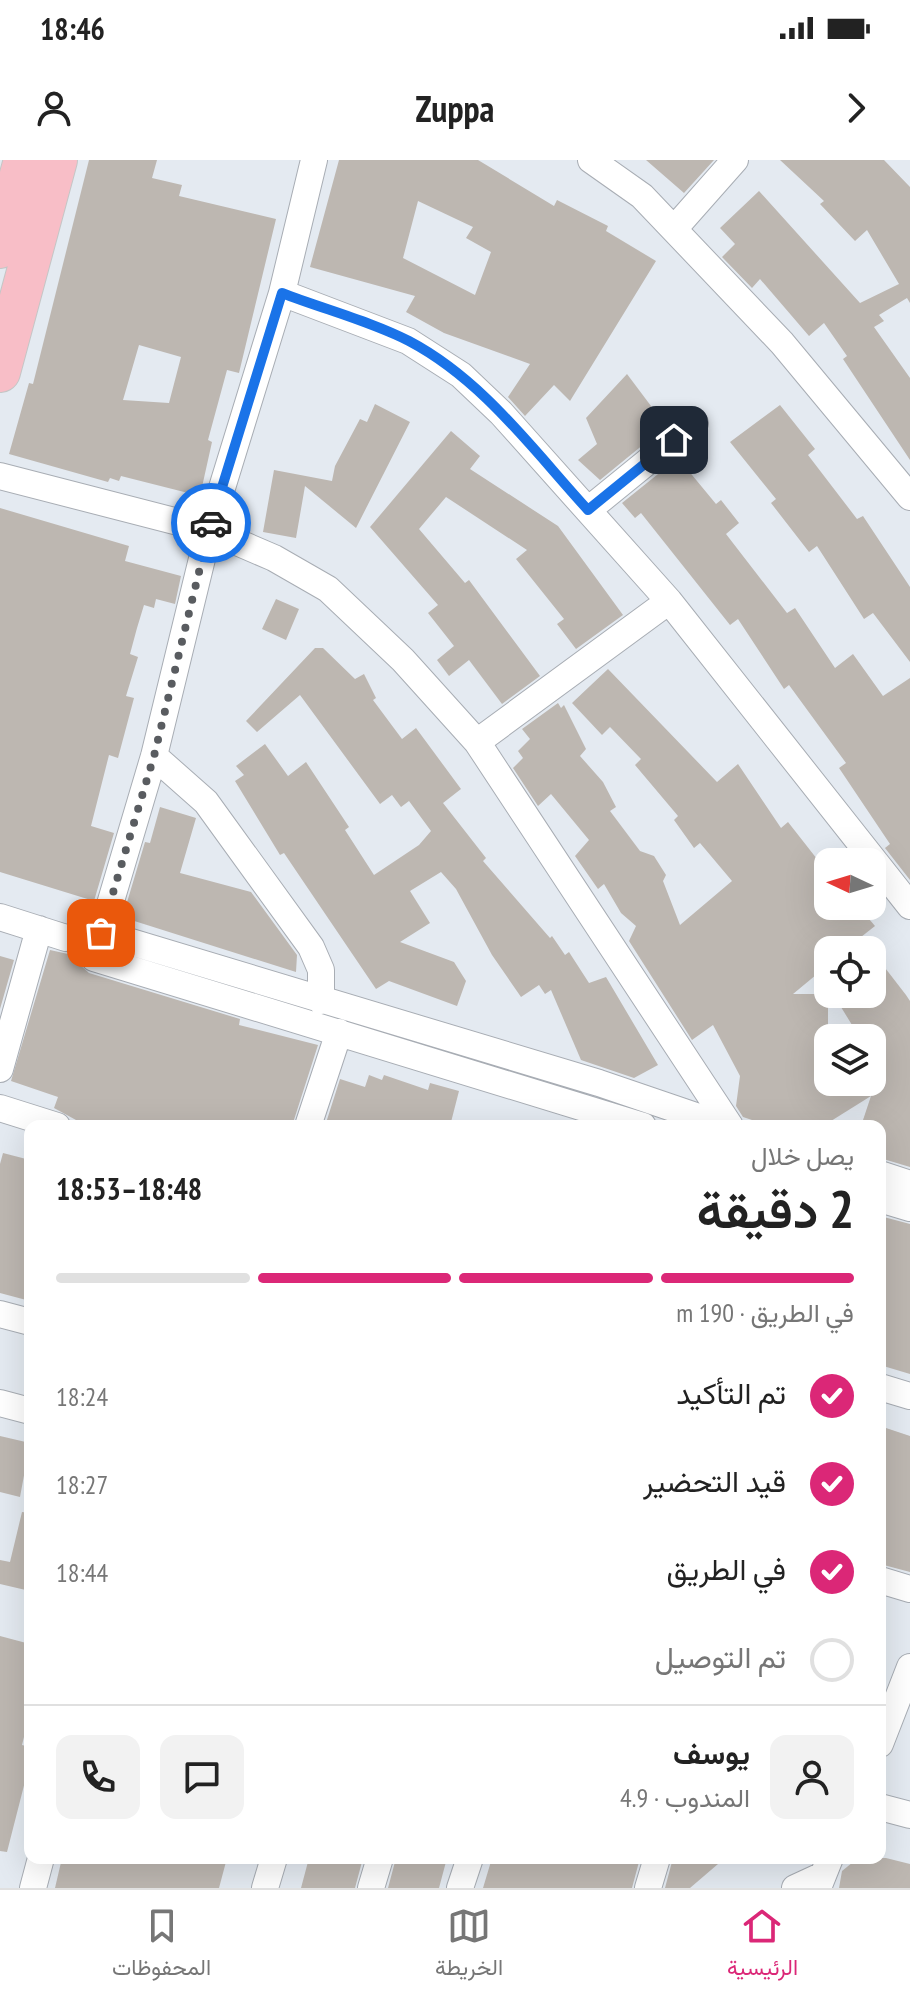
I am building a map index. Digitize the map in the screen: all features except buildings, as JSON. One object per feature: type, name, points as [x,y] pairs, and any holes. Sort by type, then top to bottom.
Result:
[{"type":"main road","points":[[0,248],[24,160]]},
{"type":"main road","points":[[0,372],[57,160]]},
{"type":"street","points":[[94,958],[154,756],[209,530],[282,293],[314,160]]},
{"type":"street","points":[[591,160],[642,196],[782,343],[910,497]]},
{"type":"street","points":[[674,229],[735,160]]},
{"type":"street","points":[[282,293],[408,341],[461,375],[501,413],[669,601],[910,906]]},
{"type":"street","points":[[588,510],[695,423]]},
{"type":"street","points":[[0,476],[209,530],[274,558],[328,589],[403,660],[477,742],[724,1120]]},
{"type":"street","points":[[477,742],[669,601]]},
{"type":"street","points":[[154,756],[206,802],[311,947],[321,970],[321,1001]]},
{"type":"street","points":[[0,917],[66,938],[94,958],[624,1120]]},
{"type":"street","points":[[0,1069],[39,929]]},
{"type":"street","points":[[66,938],[101,933],[599,1083],[710,1120]]},
{"type":"street","points":[[310,1120],[339,1032]]},
{"type":"street","points":[[0,1108],[38,1120]]},
{"type":"street","points":[[886,1176],[910,1184]]},
{"type":"street","points":[[886,1201],[910,1208]]},
{"type":"street","points":[[0,1314],[24,1320]]},
{"type":"street","points":[[886,1389],[910,1396]]},
{"type":"street","points":[[0,1403],[24,1409]]},
{"type":"street","points":[[886,1582],[910,1589]]},
{"type":"street","points":[[886,1729],[910,1667]]},
{"type":"street","points":[[886,1809],[910,1815]]},
{"type":"street","points":[[33,1888],[39,1864]]},
{"type":"street","points":[[265,1888],[272,1864]]},
{"type":"street","points":[[371,1888],[378,1864]]},
{"type":"street","points":[[460,1888],[468,1864]]},
{"type":"street","points":[[648,1888],[655,1864]]},
{"type":"street","points":[[795,1888],[823,1874]]},
{"type":"way so far","points":[[101,933],[154,756],[211,523]]},
{"type":"route","points":[[211,523],[282,293],[408,341],[461,375],[501,413],[588,510],[674,440]]}]
